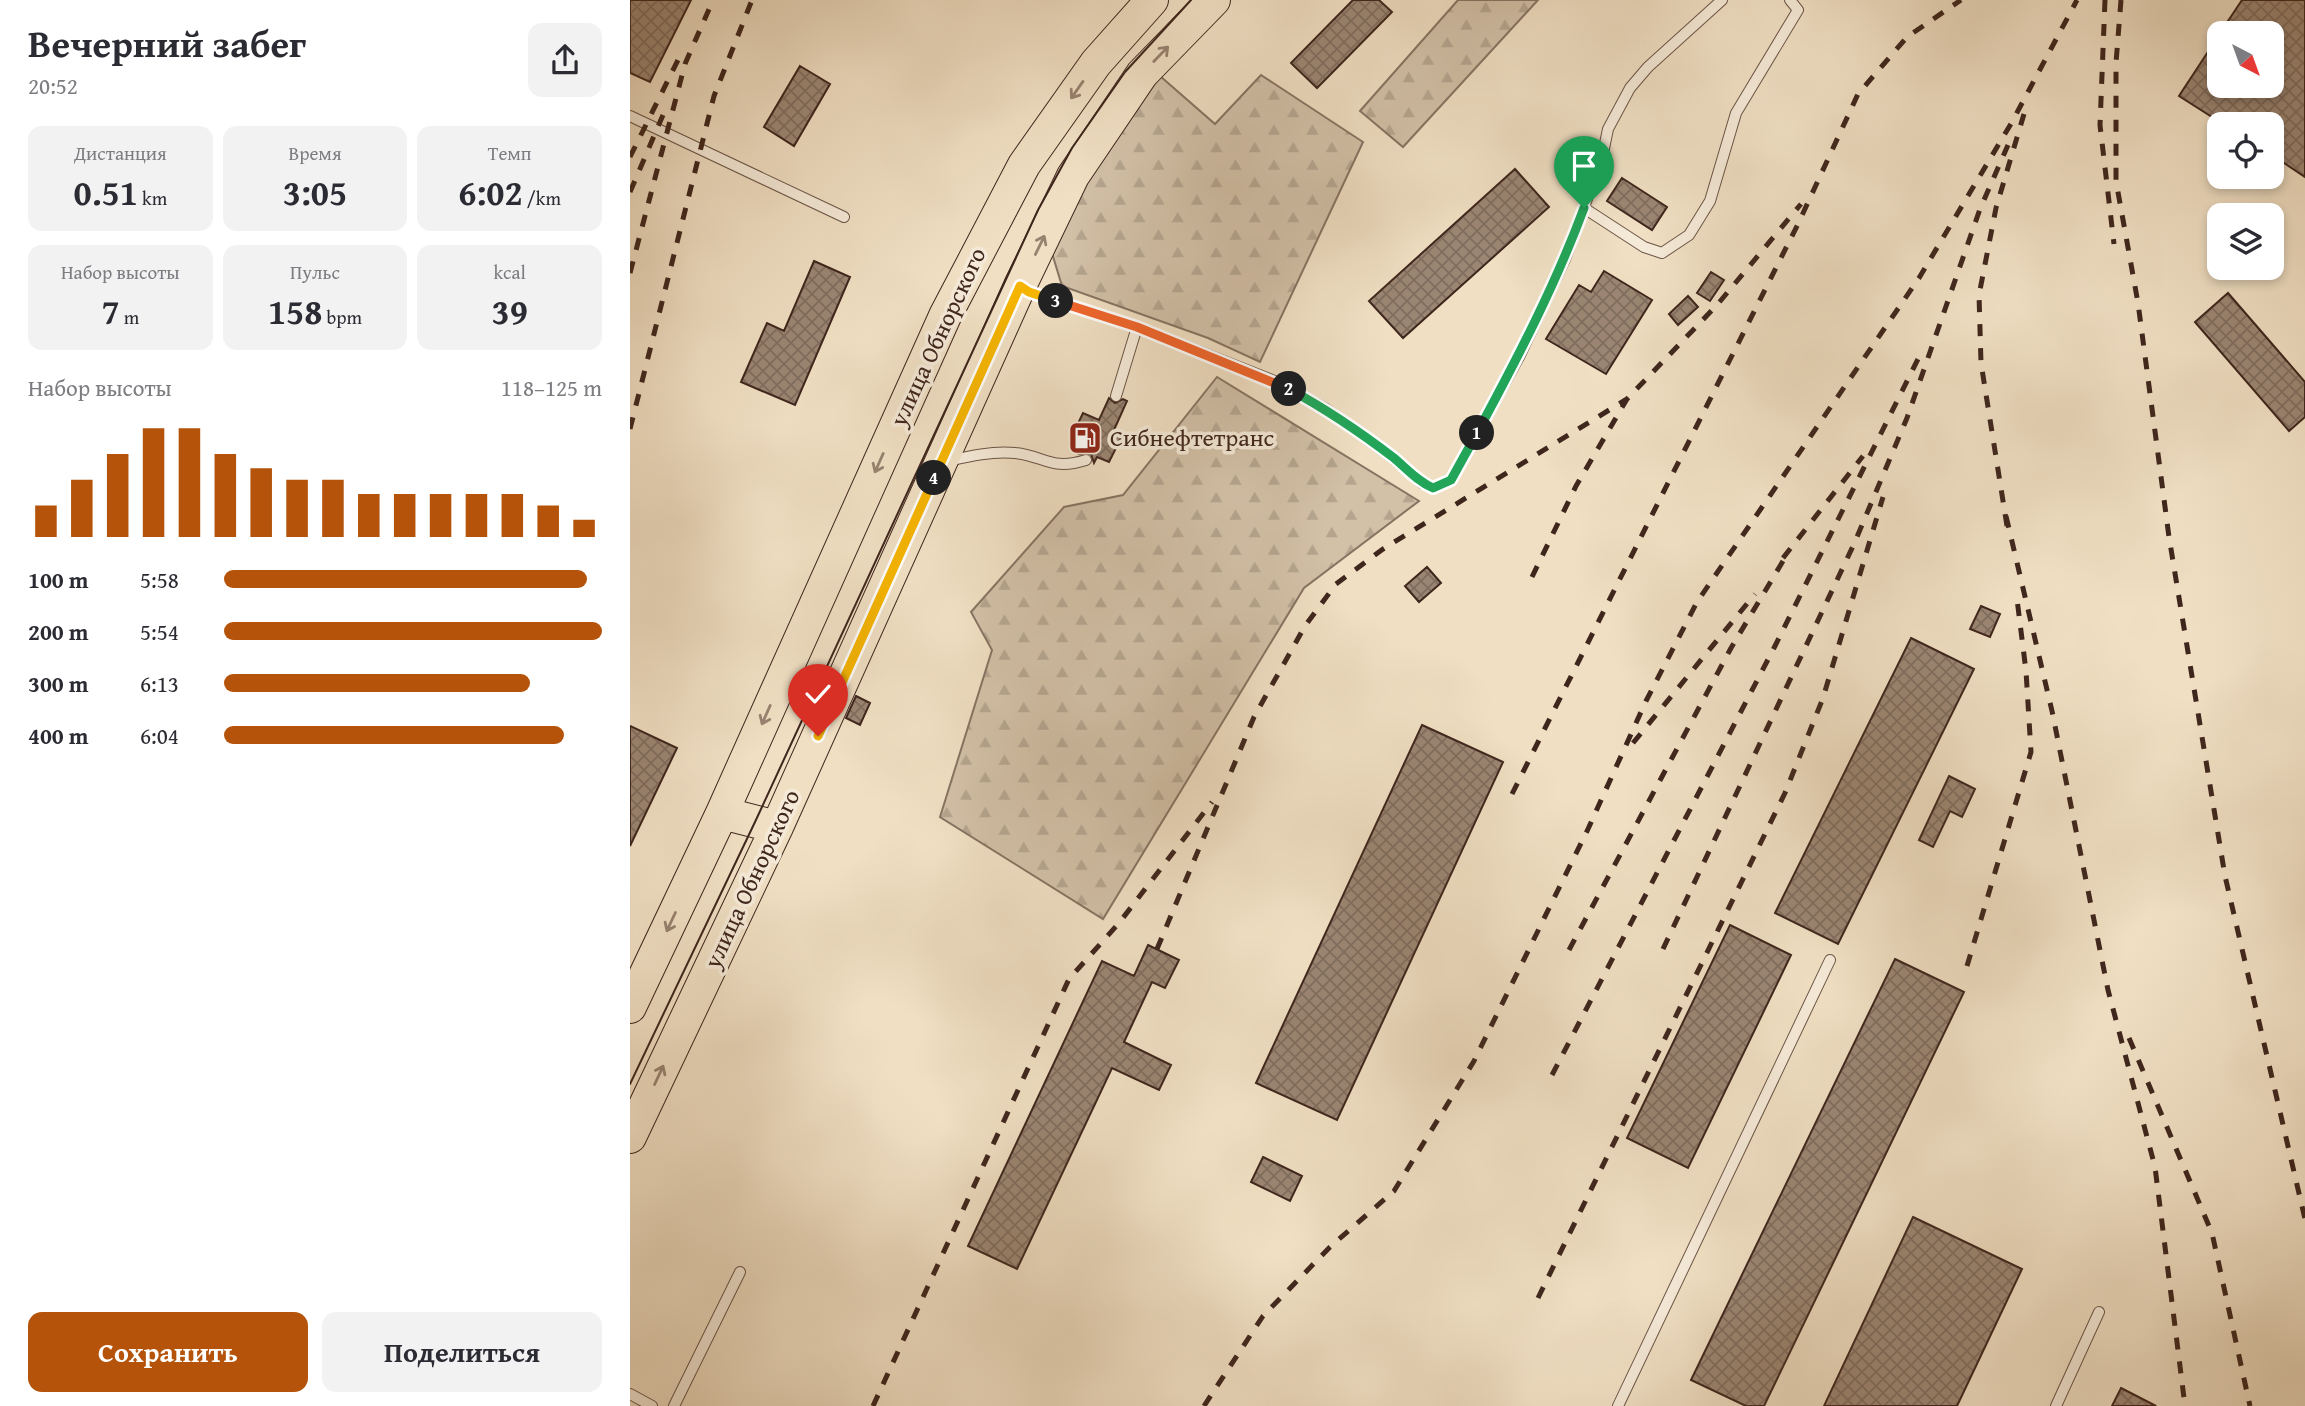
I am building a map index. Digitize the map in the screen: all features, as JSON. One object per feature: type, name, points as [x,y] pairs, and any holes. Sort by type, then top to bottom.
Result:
[{"type":"main road","name":"улица Обнорского","points":[[630,1007],[722,813],[945,316],[1024,165],[1096,63],[1152,0]]},
{"type":"main road","name":"улица Обнорского","points":[[630,1137],[776,827],[1020,286],[1073,176],[1142,74],[1214,0]]},
{"type":"main road","points":[[722,813],[776,827]]},
{"type":"lane","points":[[1020,286],[1029,292],[1137,327],[1277,382],[1326,409],[1422,483],[1433,488],[1451,480],[1514,366],[1565,259],[1602,158],[1608,129],[1630,88],[1648,67],[1722,0]]},
{"type":"lane","points":[[1584,208],[1643,247],[1662,253],[1689,235],[1710,201],[1736,113],[1798,9],[1790,0]]},
{"type":"lane","points":[[630,116],[844,217]]},
{"type":"lane","points":[[1116,396],[1137,327]]},
{"type":"lane","points":[[941,462],[981,454],[1017,453],[1069,465],[1086,460]]},
{"type":"lane","points":[[1618,1406],[1830,960]]},
{"type":"lane","points":[[674,1406],[740,1272]]},
{"type":"lane","points":[[2056,1406],[2099,1312]]},
{"type":"lane","points":[[630,1394],[652,1406]]},
{"type":"green space","points":[[1458,0],[1538,0],[1403,147],[1360,111]]},
{"type":"green space","points":[[1261,75],[1363,142],[1260,362],[1208,338],[1062,286],[1048,240],[1160,76],[1215,124]]},
{"type":"green space","points":[[1217,377],[1419,501],[1304,588],[1103,919],[940,817],[992,650],[971,612],[1064,507],[1123,495]]},
{"type":"building","points":[[630,0],[691,0],[650,82],[630,73]]},
{"type":"building","points":[[1353,0],[1379,0],[1392,12],[1317,88],[1291,63]]},
{"type":"building","points":[[2242,0],[2305,0],[2305,177],[2284,163],[2284,112],[2207,114],[2179,96],[2207,53],[2207,98],[2284,98],[2284,21],[2228,21]]},
{"type":"building","points":[[800,66],[830,84],[794,146],[764,127]]},
{"type":"building","points":[[1515,169],[1549,207],[1403,338],[1369,301]]},
{"type":"building","points":[[1622,178],[1667,207],[1652,230],[1607,201]]},
{"type":"building","points":[[814,261],[850,277],[795,405],[741,382],[767,323],[784,331]]},
{"type":"building","points":[[1604,271],[1652,300],[1606,374],[1546,339],[1579,285],[1591,292]]},
{"type":"building","points":[[1711,272],[1724,280],[1710,301],[1697,293]]},
{"type":"building","points":[[2228,293],[2305,382],[2305,417],[2289,431],[2195,322]]},
{"type":"building","points":[[1688,296],[1698,307],[1678,325],[1669,314]]},
{"type":"building","points":[[1109,398],[1115,403],[1123,399],[1127,401],[1114,430],[1123,434],[1109,462],[1097,457],[1094,463],[1091,454],[1079,454],[1085,442],[1072,436],[1083,413],[1099,420]]},
{"type":"building","points":[[1427,567],[1441,583],[1419,602],[1405,586]]},
{"type":"building","points":[[1981,606],[2000,614],[1990,637],[1970,629]]},
{"type":"building","points":[[1911,638],[1974,669],[1838,944],[1775,913]]},
{"type":"building","points":[[856,696],[870,703],[860,725],[846,718]]},
{"type":"building","points":[[1422,725],[1503,762],[1337,1120],[1256,1083]]},
{"type":"building","points":[[630,726],[677,748],[630,846]]},
{"type":"building","points":[[1949,776],[1975,789],[1962,817],[1950,811],[1933,847],[1919,840]]},
{"type":"building","points":[[1730,925],[1791,955],[1688,1168],[1627,1138]]},
{"type":"building","points":[[1148,945],[1179,960],[1165,988],[1152,982],[1124,1042],[1171,1065],[1159,1090],[1112,1068],[1017,1269],[968,1246],[1102,961],[1134,976]]},
{"type":"building","points":[[1895,959],[1964,992],[1764,1406],[1746,1406],[1691,1380]]},
{"type":"building","points":[[1263,1157],[1302,1176],[1290,1201],[1251,1182]]},
{"type":"building","points":[[1913,1217],[2022,1269],[1957,1406],[1824,1406]]},
{"type":"building","points":[[2121,1388],[2156,1406],[2112,1406]]},
{"type":"tram line","points":[[630,1084],[755,822],[1038,210],[1072,148],[1125,72],[1191,0]]},
{"type":"railway","points":[[630,273],[685,64],[713,0]]},
{"type":"railway","points":[[630,429],[714,96],[752,0]]},
{"type":"railway","points":[[1512,794],[1798,224],[1858,94],[1907,37],[1961,0]]},
{"type":"railway","points":[[1204,1406],[1263,1316],[1330,1247],[1394,1191],[1474,1061],[1588,829],[1646,701],[1697,602],[1919,278],[2012,122],[2077,0]]},
{"type":"railway","points":[[2105,0],[2100,125],[2114,244]]},
{"type":"railway","points":[[2121,0],[2116,63],[2116,181],[2138,303],[2169,537],[2225,876],[2305,1219]]},
{"type":"railway","points":[[630,157],[681,54]]},
{"type":"railway","points":[[2007,526],[1981,363],[1979,295],[1996,208],[2024,114]]},
{"type":"railway","points":[[630,192],[663,115]]},
{"type":"railway","points":[[1663,949],[1854,544],[1907,418],[1980,209],[2008,145]]},
{"type":"railway","points":[[1532,577],[1576,486],[1627,399],[1717,305],[1801,204]]},
{"type":"railway","points":[[1552,1075],[1775,646],[1920,355]]},
{"type":"railway","points":[[1157,949],[1254,717],[1305,626],[1336,584],[1383,549],[1627,399]]},
{"type":"railway","points":[[1783,558],[1863,456]]},
{"type":"railway","points":[[1538,1298],[1785,793],[1823,698],[1883,497]]},
{"type":"railway","points":[[2006,516],[2052,711],[2108,990],[2155,1167],[2185,1406]]},
{"type":"railway","points":[[1569,950],[1731,648],[1789,551]]},
{"type":"railway","points":[[1633,743],[1755,594]]},
{"type":"railway","points":[[1967,966],[2031,752],[2026,671],[2017,599]]},
{"type":"railway","points":[[873,1406],[1069,979],[1119,923],[1212,802]]},
{"type":"railway","points":[[2129,1038],[2212,1233],[2250,1406]]},
{"type":"place","name":"Сибнефтетранс","points":[[1085,438]]},
{"type":"route","points":[[818,736],[1020,286],[1029,292],[1137,327],[1277,382],[1326,409],[1422,483],[1433,488],[1451,480],[1520,355],[1565,259],[1584,208]]}]
